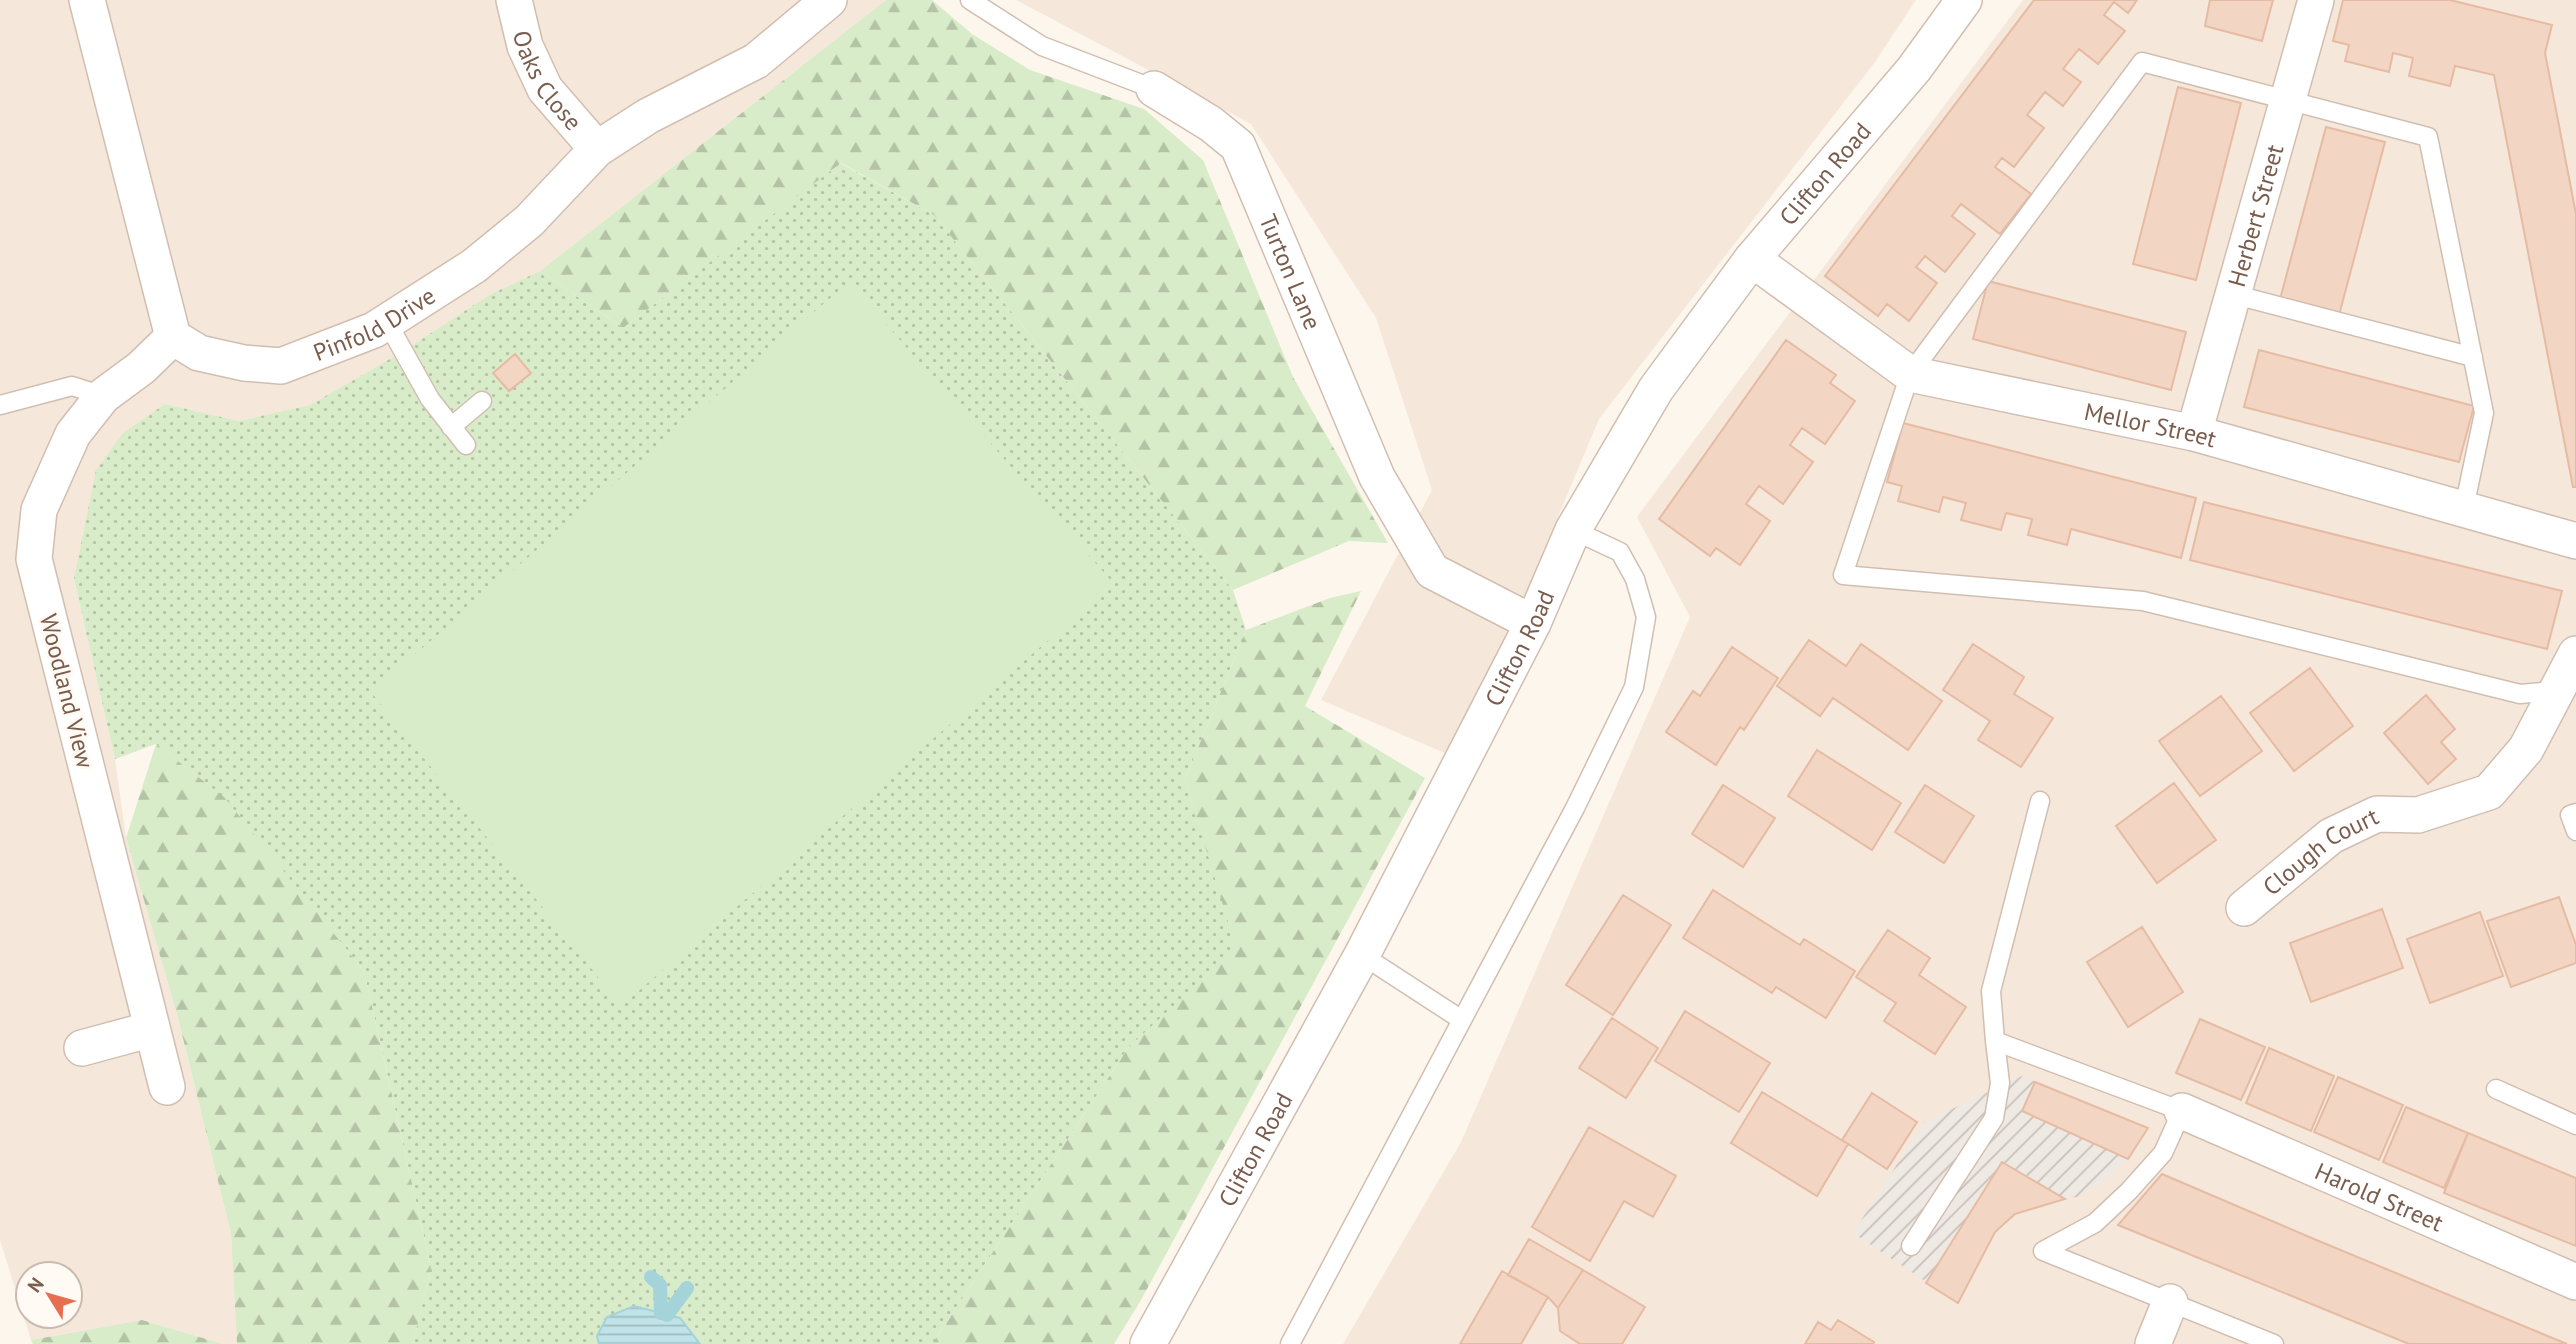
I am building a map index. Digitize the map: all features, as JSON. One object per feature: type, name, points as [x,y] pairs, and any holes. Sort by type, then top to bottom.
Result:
[{"type":"street","points":[[88,0],[173,337]]},
{"type":"street","name":"Oaks Close","points":[[514,0],[525,46],[545,89],[597,149]]},
{"type":"street","name":"Pinfold Drive","points":[[173,337],[199,353],[244,363],[281,366],[374,330],[474,266],[529,221],[597,149],[648,116],[756,61],[829,0]]},
{"type":"street","name":"Clifton Road","points":[[1148,1344],[1362,955],[1533,623],[1573,530],[1656,389],[1752,258],[1914,69],[1964,0]]},
{"type":"street","name":"Herbert Street","points":[[2194,433],[2316,0]]},
{"type":"street","name":"Turton Lane","points":[[1154,89],[1211,124],[1238,146],[1377,477],[1432,571],[1533,623]]},
{"type":"street","name":"Mellor Street","points":[[1752,258],[1910,374],[2194,433],[2576,541]]},
{"type":"street","name":"Woodland View","points":[[167,1087],[34,559],[40,510],[73,434],[103,396],[141,368],[173,337]]},
{"type":"street","name":"Clough Court","points":[[2244,908],[2331,836],[2377,814],[2418,815],[2489,792],[2526,749],[2554,691],[2576,654]]},
{"type":"street","points":[[82,1048],[152,1029]]},
{"type":"street","name":"Harold Street","points":[[2182,1111],[2576,1282]]},
{"type":"street","points":[[2153,1344],[2170,1302]]},
{"type":"lane","name":"Turton Lane","points":[[970,0],[1042,46],[1154,89]]},
{"type":"lane","points":[[2464,508],[2484,412],[2428,137],[2142,62],[1910,374],[1843,575],[2143,601],[2520,694],[2554,691]]},
{"type":"lane","points":[[2232,294],[2473,357]]},
{"type":"lane","points":[[387,322],[430,400],[466,445]]},
{"type":"lane","points":[[0,405],[72,386],[103,396]]},
{"type":"lane","points":[[451,427],[482,401]]},
{"type":"lane","points":[[1290,1344],[1575,808],[1634,687],[1646,617],[1634,579],[1620,552],[1573,530]]},
{"type":"lane","points":[[1911,1246],[1994,1118],[2000,1083],[1991,991],[2040,800]]},
{"type":"lane","points":[[2576,813],[2570,815],[2576,831]]},
{"type":"lane","points":[[1362,955],[1462,1020]]},
{"type":"lane","points":[[1995,1041],[2182,1111],[2163,1153],[2129,1191],[2095,1223],[2043,1251],[2274,1344]]},
{"type":"lane","points":[[2496,1089],[2576,1125]]},
{"type":"shaded area","points":[[0,0],[886,0],[540,271],[489,295],[402,352],[310,405],[239,421],[165,404],[74,579],[115,759],[126,838],[178,1018],[231,1234],[237,1344],[223,1344],[142,1320],[31,1340],[28,1330],[84,1330],[84,1260],[14,1260],[14,1285],[0,1240]]},
{"type":"shaded area","points":[[1016,0],[1916,0],[1875,62],[1599,419],[1493,672],[1447,754],[1321,700],[1432,490],[1376,318],[1251,124]]},
{"type":"shaded area","points":[[2023,0],[2576,0],[2576,1344],[1343,1344],[1461,1142],[1690,617],[1637,517]]},
{"type":"shaded area","points":[[2022,1076],[2148,1128],[2128,1159],[2104,1182],[2077,1197],[2054,1200],[2015,1214],[1995,1232],[1958,1303],[1853,1233],[1924,1122]]},
{"type":"green space","points":[[886,0],[932,0],[972,34],[1030,70],[1144,109],[1203,160],[1293,377],[1388,543],[1349,541],[1233,590],[934,215],[841,163],[623,328],[540,271]]},
{"type":"green space","points":[[840,163],[934,215],[1233,590],[1246,630],[1185,780],[1237,948],[1128,1048],[932,1344],[413,1344],[431,1268],[364,971],[223,797],[156,744],[115,759],[74,579],[96,470],[123,433],[165,404],[239,421],[310,405],[402,352],[489,295],[540,271],[623,328]]},
{"type":"green space","points":[[849,282],[1114,584],[621,1006],[371,692]]},
{"type":"green space","points":[[1361,591],[1305,706],[1425,778],[1141,1300],[1114,1344],[932,1344],[1128,1048],[1236,948],[1185,780],[1246,630],[1330,598]]},
{"type":"green space","points":[[156,744],[224,797],[364,971],[431,1268],[413,1344],[237,1344],[231,1234],[178,1018],[126,838]]},
{"type":"green space","points":[[142,1320],[223,1344],[33,1344],[31,1340]]},
{"type":"water","points":[[634,1306],[680,1318],[700,1344],[599,1344],[597,1336],[607,1317]]},
{"type":"building","points":[[2034,0],[2137,0],[2128,13],[2114,2],[2104,15],[2125,31],[2098,64],[2079,49],[2063,69],[2081,82],[2063,106],[2045,92],[2027,115],[2044,128],[2014,167],[2002,158],[1995,167],[2031,194],[2000,234],[1961,204],[1952,216],[1975,234],[1945,272],[1925,256],[1916,267],[1937,283],[1909,321],[1887,304],[1878,316],[1825,276]]},
{"type":"building","points":[[2210,0],[2273,0],[2262,41],[2205,26]]},
{"type":"building","points":[[2343,0],[2450,0],[2552,25],[2545,53],[2576,214],[2576,487],[2573,487],[2494,75],[2455,66],[2450,86],[2409,76],[2413,58],[2393,53],[2389,72],[2345,61],[2349,45],[2333,41]]},
{"type":"building","points":[[2178,87],[2241,103],[2196,280],[2133,264]]},
{"type":"building","points":[[2326,127],[2385,142],[2338,319],[2279,303]]},
{"type":"building","points":[[1988,281],[2186,332],[2171,390],[1973,339]]},
{"type":"building","points":[[1786,340],[1836,375],[1830,383],[1855,401],[1825,444],[1802,428],[1790,445],[1813,462],[1783,504],[1759,486],[1746,504],[1770,521],[1740,565],[1716,548],[1710,556],[1659,519]]},
{"type":"building","points":[[2259,350],[2474,406],[2459,462],[2244,407]]},
{"type":"building","points":[[515,354],[531,373],[509,391],[493,373]]},
{"type":"building","points":[[1903,423],[2196,498],[2181,558],[2071,529],[2067,545],[2028,535],[2032,519],[2006,513],[2001,530],[1961,520],[1966,503],[1943,497],[1939,512],[1898,501],[1902,486],[1887,482]]},
{"type":"building","points":[[2204,502],[2562,591],[2547,649],[2190,560]]},
{"type":"building","points":[[1809,640],[1846,666],[1861,644],[1942,701],[1908,750],[1833,698],[1820,716],[1777,686]]},
{"type":"building","points":[[1973,644],[2024,677],[2014,694],[2053,718],[2021,767],[1978,740],[1990,721],[1943,690]]},
{"type":"building","points":[[1732,647],[1778,678],[1744,730],[1740,727],[1716,765],[1666,732],[1693,691],[1700,696]]},
{"type":"building","points":[[2310,668],[2353,726],[2294,771],[2250,713]]},
{"type":"building","points":[[2426,695],[2455,729],[2441,742],[2456,759],[2428,784],[2384,733]]},
{"type":"building","points":[[2221,696],[2262,751],[2200,796],[2159,741]]},
{"type":"building","points":[[1817,750],[1901,803],[1872,850],[1788,796]]},
{"type":"building","points":[[2174,783],[2216,840],[2157,883],[2116,826]]},
{"type":"building","points":[[1723,785],[1775,818],[1743,867],[1692,834]]},
{"type":"building","points":[[1925,785],[1974,816],[1944,863],[1895,832]]},
{"type":"building","points":[[1713,890],[1800,945],[1804,939],[1855,971],[1826,1018],[1776,987],[1772,993],[1683,938]]},
{"type":"building","points":[[1623,895],[1671,925],[1613,1015],[1566,985]]},
{"type":"building","points":[[2559,897],[2576,945],[2576,963],[2511,987],[2487,921]]},
{"type":"building","points":[[2382,909],[2403,968],[2311,1002],[2290,943]]},
{"type":"building","points":[[2480,912],[2503,976],[2430,1003],[2407,939]]},
{"type":"building","points":[[2142,927],[2183,992],[2128,1027],[2087,962]]},
{"type":"building","points":[[1888,930],[1930,958],[1919,975],[1966,1007],[1935,1054],[1884,1021],[1896,1003],[1856,977]]},
{"type":"building","points":[[1685,1011],[1770,1063],[1739,1112],[1655,1061]]},
{"type":"building","points":[[1612,1018],[1658,1048],[1626,1098],[1579,1068]]},
{"type":"building","points":[[2200,1019],[2265,1047],[2241,1100],[2176,1073]]},
{"type":"building","points":[[2269,1048],[2334,1076],[2311,1131],[2246,1103]]},
{"type":"building","points":[[2338,1077],[2403,1105],[2379,1160],[2314,1132]]},
{"type":"building","points":[[2035,1082],[2148,1128],[2128,1159],[2022,1111]]},
{"type":"building","points":[[1762,1092],[1848,1144],[1817,1196],[1731,1143]]},
{"type":"building","points":[[1872,1093],[1917,1122],[1887,1169],[1842,1140]]},
{"type":"building","points":[[2406,1107],[2468,1133],[2444,1188],[2383,1162]]},
{"type":"building","points":[[1589,1127],[1676,1176],[1653,1217],[1624,1201],[1590,1261],[1532,1227]]},
{"type":"building","points":[[2468,1133],[2576,1178],[2576,1246],[2444,1193]]},
{"type":"building","points":[[2002,1162],[2065,1199],[2015,1214],[1995,1232],[1958,1303],[1926,1283]]},
{"type":"building","points":[[2162,1174],[2567,1344],[2409,1344],[2118,1225]]},
{"type":"building","points":[[1529,1239],[1583,1270],[1558,1308],[1548,1297],[1508,1275]]},
{"type":"building","points":[[1583,1270],[1645,1307],[1622,1344],[1580,1344],[1560,1331],[1558,1308]]},
{"type":"building","points":[[1502,1271],[1548,1297],[1521,1344],[1460,1344]]},
{"type":"building","points":[[1838,1320],[1874,1342],[1873,1344],[1805,1344],[1818,1322],[1831,1330]]},
{"type":"waterway","points":[[651,1277],[660,1285],[661,1313]]},
{"type":"waterway","points":[[667,1315],[687,1288]]}]
